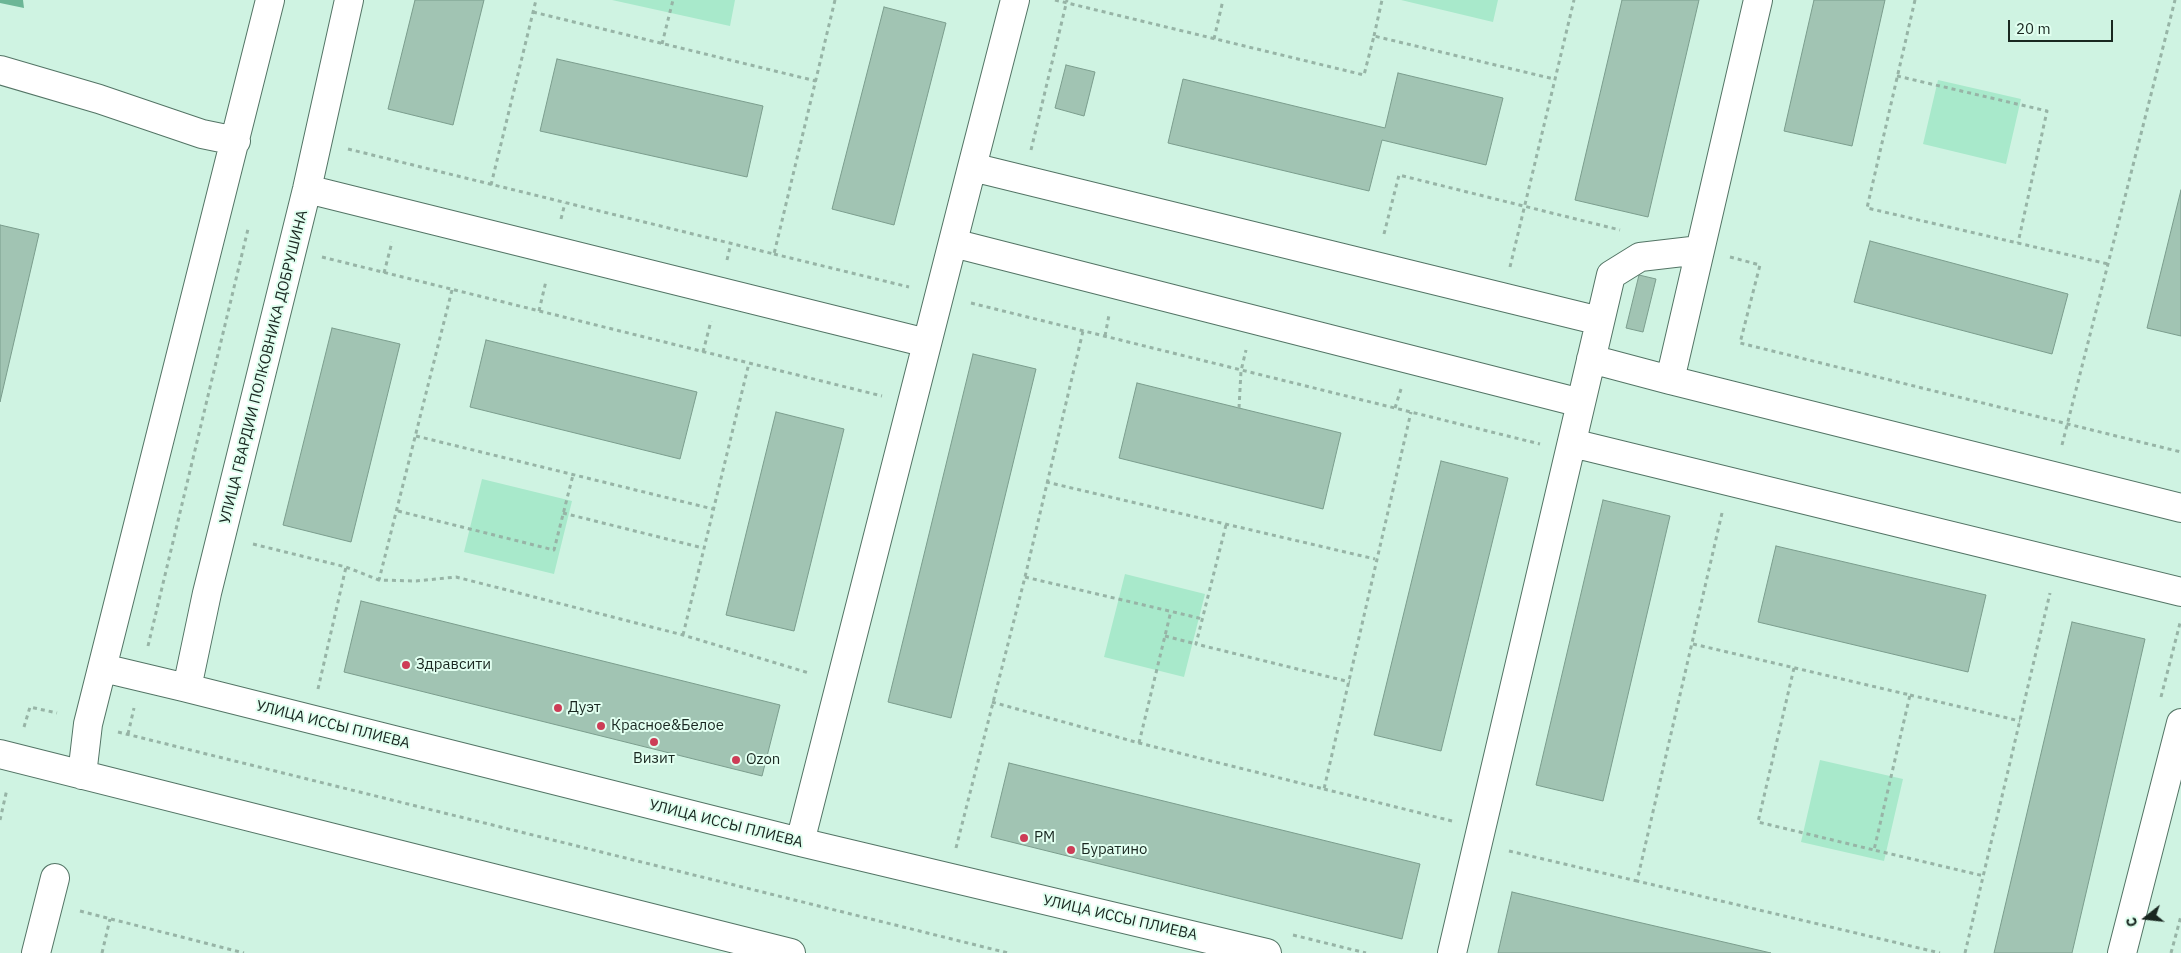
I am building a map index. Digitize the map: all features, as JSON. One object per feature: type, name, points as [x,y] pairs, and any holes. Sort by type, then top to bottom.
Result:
[{"type":"street","points":[[82,775],[88,724],[270,0]]},
{"type":"street","name":"УЛИЦА ГВАРДИИ ПОЛКОВНИКА ДОБРУШИНА","points":[[187,688],[208,593],[308,189],[349,0]]},
{"type":"street","points":[[800,842],[1015,0]]},
{"type":"street","points":[[1670,380],[1758,0]]},
{"type":"street","points":[[0,70],[99,99],[202,134],[236,141]]},
{"type":"street","points":[[972,167],[1600,321]]},
{"type":"street","points":[[308,189],[927,343]]},
{"type":"street","points":[[953,243],[1581,403]]},
{"type":"street","points":[[1452,953],[1611,275],[1640,257],[1700,250]]},
{"type":"street","points":[[1591,359],[2181,508]]},
{"type":"street","points":[[1572,443],[2181,592]]},
{"type":"street","points":[[103,668],[187,688]]},
{"type":"street","name":"УЛИЦА ИССЫ ПЛИЕВА","points":[[187,688],[800,842],[1266,953]]},
{"type":"street","points":[[2122,953],[2181,723]]},
{"type":"street","points":[[0,754],[791,953]]},
{"type":"street","points":[[36,953],[52,890]]},
{"type":"path","points":[[491,184],[536,0]]},
{"type":"path","points":[[662,44],[673,0]]},
{"type":"path","points":[[774,254],[835,0]]},
{"type":"path","points":[[1055,0],[1067,1],[1364,75],[1382,0]]},
{"type":"path","points":[[1214,39],[1223,0]]},
{"type":"path","points":[[1503,297],[1574,0]]},
{"type":"path","points":[[1915,0],[1867,208],[2108,264]]},
{"type":"path","points":[[2054,476],[2175,1],[2170,0]]},
{"type":"path","points":[[1024,180],[1067,1]]},
{"type":"path","points":[[533,12],[816,81]]},
{"type":"path","points":[[1374,36],[1554,79]]},
{"type":"path","points":[[1897,76],[2048,111],[2018,243]]},
{"type":"path","points":[[318,142],[940,294]]},
{"type":"path","points":[[1383,240],[1399,175],[1626,232]]},
{"type":"path","points":[[128,734],[250,220]]},
{"type":"path","points":[[293,250],[912,404]]},
{"type":"path","points":[[1700,250],[1760,265],[1740,343],[2181,452]]},
{"type":"path","points":[[539,311],[546,279]]},
{"type":"path","points":[[379,580],[398,511],[452,290]]},
{"type":"path","points":[[1239,408],[1241,371],[1253,319]]},
{"type":"path","points":[[955,853],[1025,577],[1083,331]]},
{"type":"path","points":[[703,352],[707,339]]},
{"type":"path","points":[[682,635],[749,363]]},
{"type":"path","points":[[1324,789],[1411,412]]},
{"type":"path","points":[[416,436],[713,509]]},
{"type":"path","points":[[398,511],[554,550],[573,475]]},
{"type":"path","points":[[1046,482],[1376,560]]},
{"type":"path","points":[[1637,881],[1724,505]]},
{"type":"path","points":[[563,513],[703,548]]},
{"type":"path","points":[[1196,644],[1226,525]]},
{"type":"path","points":[[247,543],[346,567],[379,580],[416,581],[456,578],[682,635],[841,681]]},
{"type":"path","points":[[316,695],[346,567]]},
{"type":"path","points":[[1025,577],[1203,619]]},
{"type":"path","points":[[1965,953],[2052,586]]},
{"type":"path","points":[[1139,743],[1171,611]]},
{"type":"path","points":[[1165,636],[1350,682]]},
{"type":"path","points":[[1693,644],[2020,721]]},
{"type":"path","points":[[1794,668],[1758,822],[1984,876]]},
{"type":"path","points":[[1874,850],[1910,695]]},
{"type":"path","points":[[992,702],[1139,743],[1324,789],[1637,881],[1940,953]]},
{"type":"path","points":[[88,724],[1008,953]]},
{"type":"path","points":[[52,890],[110,919],[244,953]]},
{"type":"path","points":[[2171,953],[2181,916]]},
{"type":"path","points":[[102,953],[110,919]]},
{"type":"green space","points":[[0,0],[23,0],[24,8],[0,3]]},
{"type":"green space","points":[[612,0],[735,0],[730,26]]},
{"type":"green space","points":[[1401,0],[1498,0],[1493,22]]},
{"type":"green space","points":[[1938,80],[2021,99],[2006,164],[1923,144]]},
{"type":"green space","points":[[482,479],[572,501],[554,574],[464,552]]},
{"type":"green space","points":[[1125,574],[1205,594],[1184,677],[1104,657]]},
{"type":"green space","points":[[1820,760],[1903,779],[1884,861],[1801,842]]},
{"type":"building","points":[[415,0],[484,0],[453,125],[388,109]]},
{"type":"building","points":[[1622,0],[1699,0],[1648,217],[1575,200]]},
{"type":"building","points":[[1814,0],[1885,0],[1852,146],[1784,131]]},
{"type":"building","points":[[884,7],[946,23],[894,225],[832,209]]},
{"type":"building","points":[[557,59],[763,106],[747,177],[540,131]]},
{"type":"building","points":[[1066,65],[1095,72],[1084,116],[1055,108]]},
{"type":"building","points":[[1398,73],[1503,98],[1486,165],[1382,140],[1369,191],[1168,143],[1183,79],[1385,128]]},
{"type":"building","points":[[2181,190],[2181,336],[2147,328]]},
{"type":"building","points":[[0,225],[39,234],[0,402]]},
{"type":"building","points":[[1870,241],[2068,294],[2052,354],[1854,302]]},
{"type":"building","points":[[1639,275],[1656,279],[1643,332],[1626,328]]},
{"type":"building","points":[[332,328],[400,344],[351,542],[283,525]]},
{"type":"building","points":[[486,340],[697,392],[680,459],[470,407]]},
{"type":"building","points":[[973,354],[1036,369],[951,718],[888,702]]},
{"type":"building","points":[[1137,383],[1341,433],[1323,509],[1119,458]]},
{"type":"building","points":[[776,412],[844,429],[794,631],[726,615]]},
{"type":"building","points":[[1441,461],[1508,478],[1441,751],[1374,735]]},
{"type":"building","points":[[1603,500],[1670,516],[1603,801],[1536,785]]},
{"type":"building","points":[[1776,546],[1986,595],[1968,672],[1758,622]]},
{"type":"building","points":[[361,601],[780,705],[762,776],[344,672]]},
{"type":"building","points":[[2072,622],[2145,639],[2072,953],[1994,953]]},
{"type":"building","points":[[1009,763],[1420,864],[1402,939],[991,837]]},
{"type":"building","points":[[1512,892],[1629,920],[1771,953],[1498,953]]},
{"type":"place","name":"Здравсити","points":[[406,665]]},
{"type":"place","name":"Дуэт","points":[[558,708]]},
{"type":"place","name":"Красное&Белое","points":[[601,726]]},
{"type":"place","name":"Визит","points":[[654,742]]},
{"type":"place","name":"Ozon","points":[[736,760]]},
{"type":"place","name":"PM","points":[[1024,838]]},
{"type":"place","name":"Буратино","points":[[1071,850]]}]
